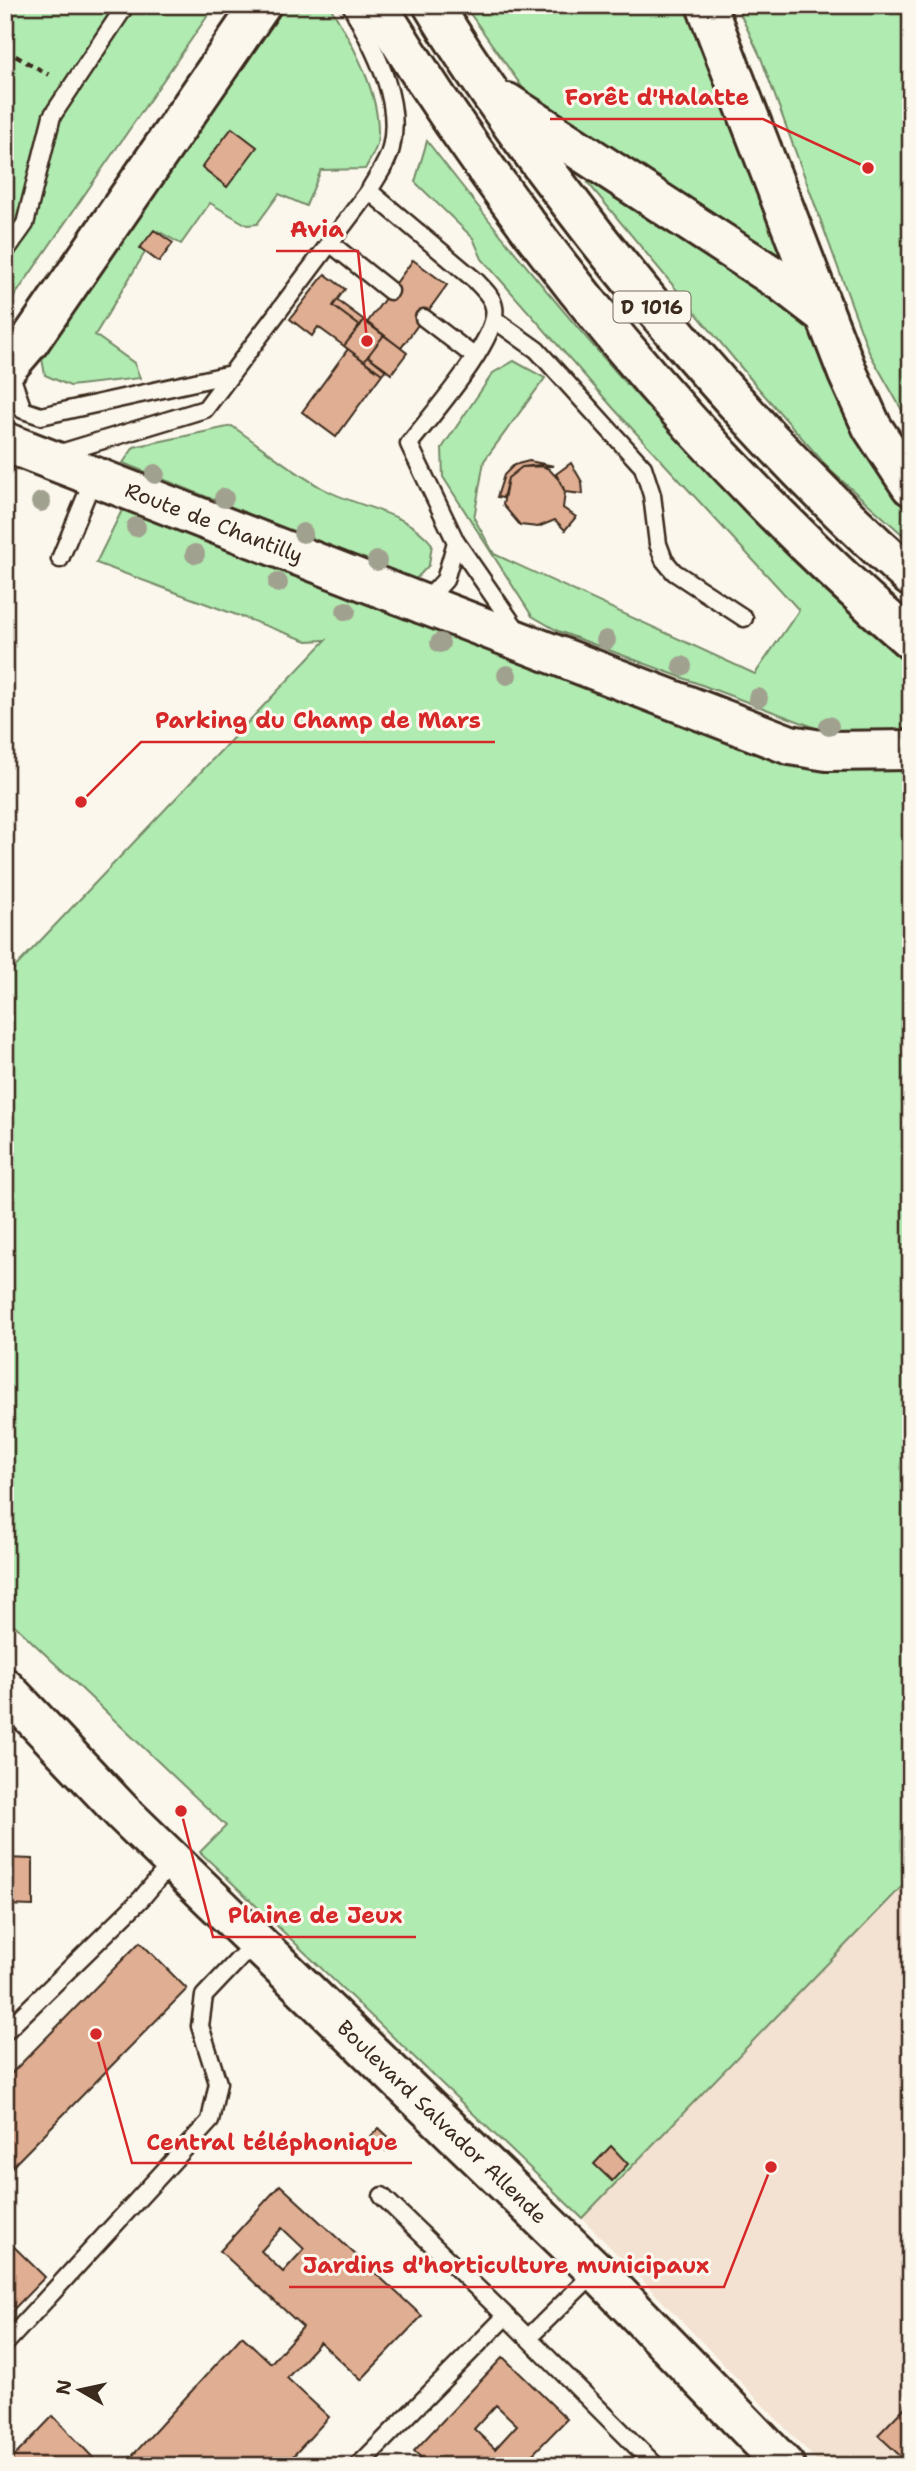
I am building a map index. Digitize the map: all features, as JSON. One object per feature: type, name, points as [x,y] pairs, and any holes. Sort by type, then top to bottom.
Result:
[{"type":"main road","points":[[7,368],[29,342],[261,5]]},
{"type":"main road","name":"D 1016","points":[[377,5],[513,203],[647,372],[783,521],[911,640]]},
{"type":"main road","name":"D 1016","points":[[433,5],[490,92],[561,192],[698,361],[838,512],[911,577]]},
{"type":"main road","points":[[706,5],[825,315],[872,427],[911,486]]},
{"type":"main road","points":[[490,92],[782,282],[825,315]]},
{"type":"main road","name":"Route de Chantilly","points":[[5,442],[790,745],[827,751],[911,750]]},
{"type":"main road","name":"Boulevard Salvador Allende","points":[[5,1688],[123,1813],[596,2271],[785,2466]]},
{"type":"main road","name":"Boulevard Salvador Allende","points":[[5,1720],[123,1813]]},
{"type":"lane","points":[[5,252],[25,224],[52,116],[126,5]]},
{"type":"lane","points":[[45,457],[205,409],[369,191],[391,151],[395,119],[382,71],[351,5]]},
{"type":"lane","points":[[369,191],[483,288],[495,308],[495,320],[490,334],[409,444],[456,542],[526,644]]},
{"type":"lane","points":[[330,243],[390,290]]},
{"type":"lane","points":[[424,317],[475,357]]},
{"type":"lane","points":[[495,320],[537,350],[643,467],[652,495],[658,544],[664,560],[674,572],[744,618]]},
{"type":"lane","points":[[7,368],[23,410],[41,416],[231,374]]},
{"type":"lane","points":[[60,559],[94,477]]},
{"type":"lane","points":[[423,604],[445,580],[456,542]]},
{"type":"lane","points":[[5,2032],[141,1899],[173,1861]]},
{"type":"lane","points":[[5,2344],[210,2121],[218,2083],[200,2026],[204,1996],[256,1941]]},
{"type":"lane","points":[[382,2196],[656,2466]]},
{"type":"lane","points":[[528,2338],[596,2271]]},
{"type":"lane","points":[[358,2466],[506,2316]]},
{"type":"path","points":[[5,50],[71,88]]},
{"type":"shaded area","points":[[911,1877],[911,2466],[822,2466],[582,2218]]},
{"type":"green space","points":[[5,5],[215,5],[5,310]]},
{"type":"green space","points":[[287,5],[329,5],[356,53],[371,90],[378,127],[377,144],[365,169],[321,170],[306,206],[279,194],[257,224],[247,225],[210,203],[181,244],[158,231],[95,335],[134,363],[140,378],[70,386],[45,375],[41,353],[265,26]]},
{"type":"green space","points":[[464,5],[686,5],[792,273],[537,108]]},
{"type":"green space","points":[[736,5],[911,5],[911,426],[869,352],[761,58]]},
{"type":"green space","points":[[427,141],[538,281],[715,480],[843,603],[911,662],[911,737],[840,737],[558,631],[532,616],[443,477],[442,448],[493,373],[514,361],[545,378],[484,461],[474,518],[494,554],[755,674],[799,610],[615,410],[482,259],[473,238],[415,182]]},
{"type":"green space","points":[[600,176],[769,291],[808,326],[827,363],[850,428],[911,512],[911,542],[831,471],[759,389],[588,183]]},
{"type":"green space","points":[[232,426],[322,488],[395,517],[421,533],[432,544],[429,565],[414,581],[123,463],[134,447]]},
{"type":"green space","points":[[127,500],[496,652],[911,763],[911,1877],[582,2218],[200,1852],[226,1826],[5,1616],[5,978],[326,640],[307,641],[96,563]]},
{"type":"building","points":[[232,128],[257,147],[227,187],[202,167]]},
{"type":"building","points":[[154,230],[173,243],[159,262],[140,248]]},
{"type":"building","points":[[413,260],[447,285],[401,348],[367,323]]},
{"type":"building","points":[[325,274],[345,289],[333,306],[360,326],[344,346],[318,327],[312,336],[290,319]]},
{"type":"building","points":[[337,300],[364,320],[360,326],[333,306]]},
{"type":"building","points":[[364,320],[384,335],[364,361],[344,346]]},
{"type":"building","points":[[384,335],[407,353],[391,374],[368,356]]},
{"type":"building","points":[[348,349],[382,374],[336,437],[302,412]]},
{"type":"building","points":[[368,356],[386,369],[382,374],[364,361]]},
{"type":"building","points":[[529,461],[554,466],[522,467],[508,478],[503,498],[497,497],[504,475],[514,465]]},
{"type":"building","points":[[571,463],[582,482],[583,494],[565,492],[556,474]]},
{"type":"building","points":[[540,465],[549,469],[561,482],[565,492],[563,508],[576,517],[565,530],[555,520],[538,527],[520,525],[503,505],[508,478],[522,467]]},
{"type":"building","points":[[5,1858],[33,1859],[33,1906],[5,1905]]},
{"type":"building","points":[[140,1942],[187,1989],[5,2174],[5,2080]]},
{"type":"building","points":[[379,2128],[395,2143],[386,2151],[371,2136]]},
{"type":"building","points":[[611,2146],[628,2164],[612,2181],[594,2164]]},
{"type":"building","points":[[280,2185],[422,2316],[361,2380],[320,2342],[287,2378],[329,2417],[284,2466],[123,2466],[242,2336],[271,2363],[303,2327],[220,2251]],"holes":[[[282,2228],[304,2249],[283,2272],[261,2251]]]},
{"type":"building","points":[[5,2238],[45,2277],[5,2318]]},
{"type":"building","points":[[503,2357],[567,2419],[524,2463],[526,2466],[430,2466],[414,2451]],"holes":[[[496,2405],[517,2425],[495,2449],[474,2429]]]},
{"type":"building","points":[[907,2405],[911,2409],[911,2466],[878,2435]]},
{"type":"building","points":[[53,2416],[101,2466],[5,2466]]},
{"type":"place","name":"Forêt d'Halatte","points":[[868,168]]},
{"type":"place","name":"Avia","points":[[367,341]]},
{"type":"place","name":"Parking du Champ de Mars","points":[[81,802]]},
{"type":"place","name":"Plaine de Jeux","points":[[181,1811]]},
{"type":"place","name":"Central téléphonique","points":[[96,2034]]},
{"type":"place","name":"Jardins d'horticulture municipaux","points":[[771,2167]]}]
